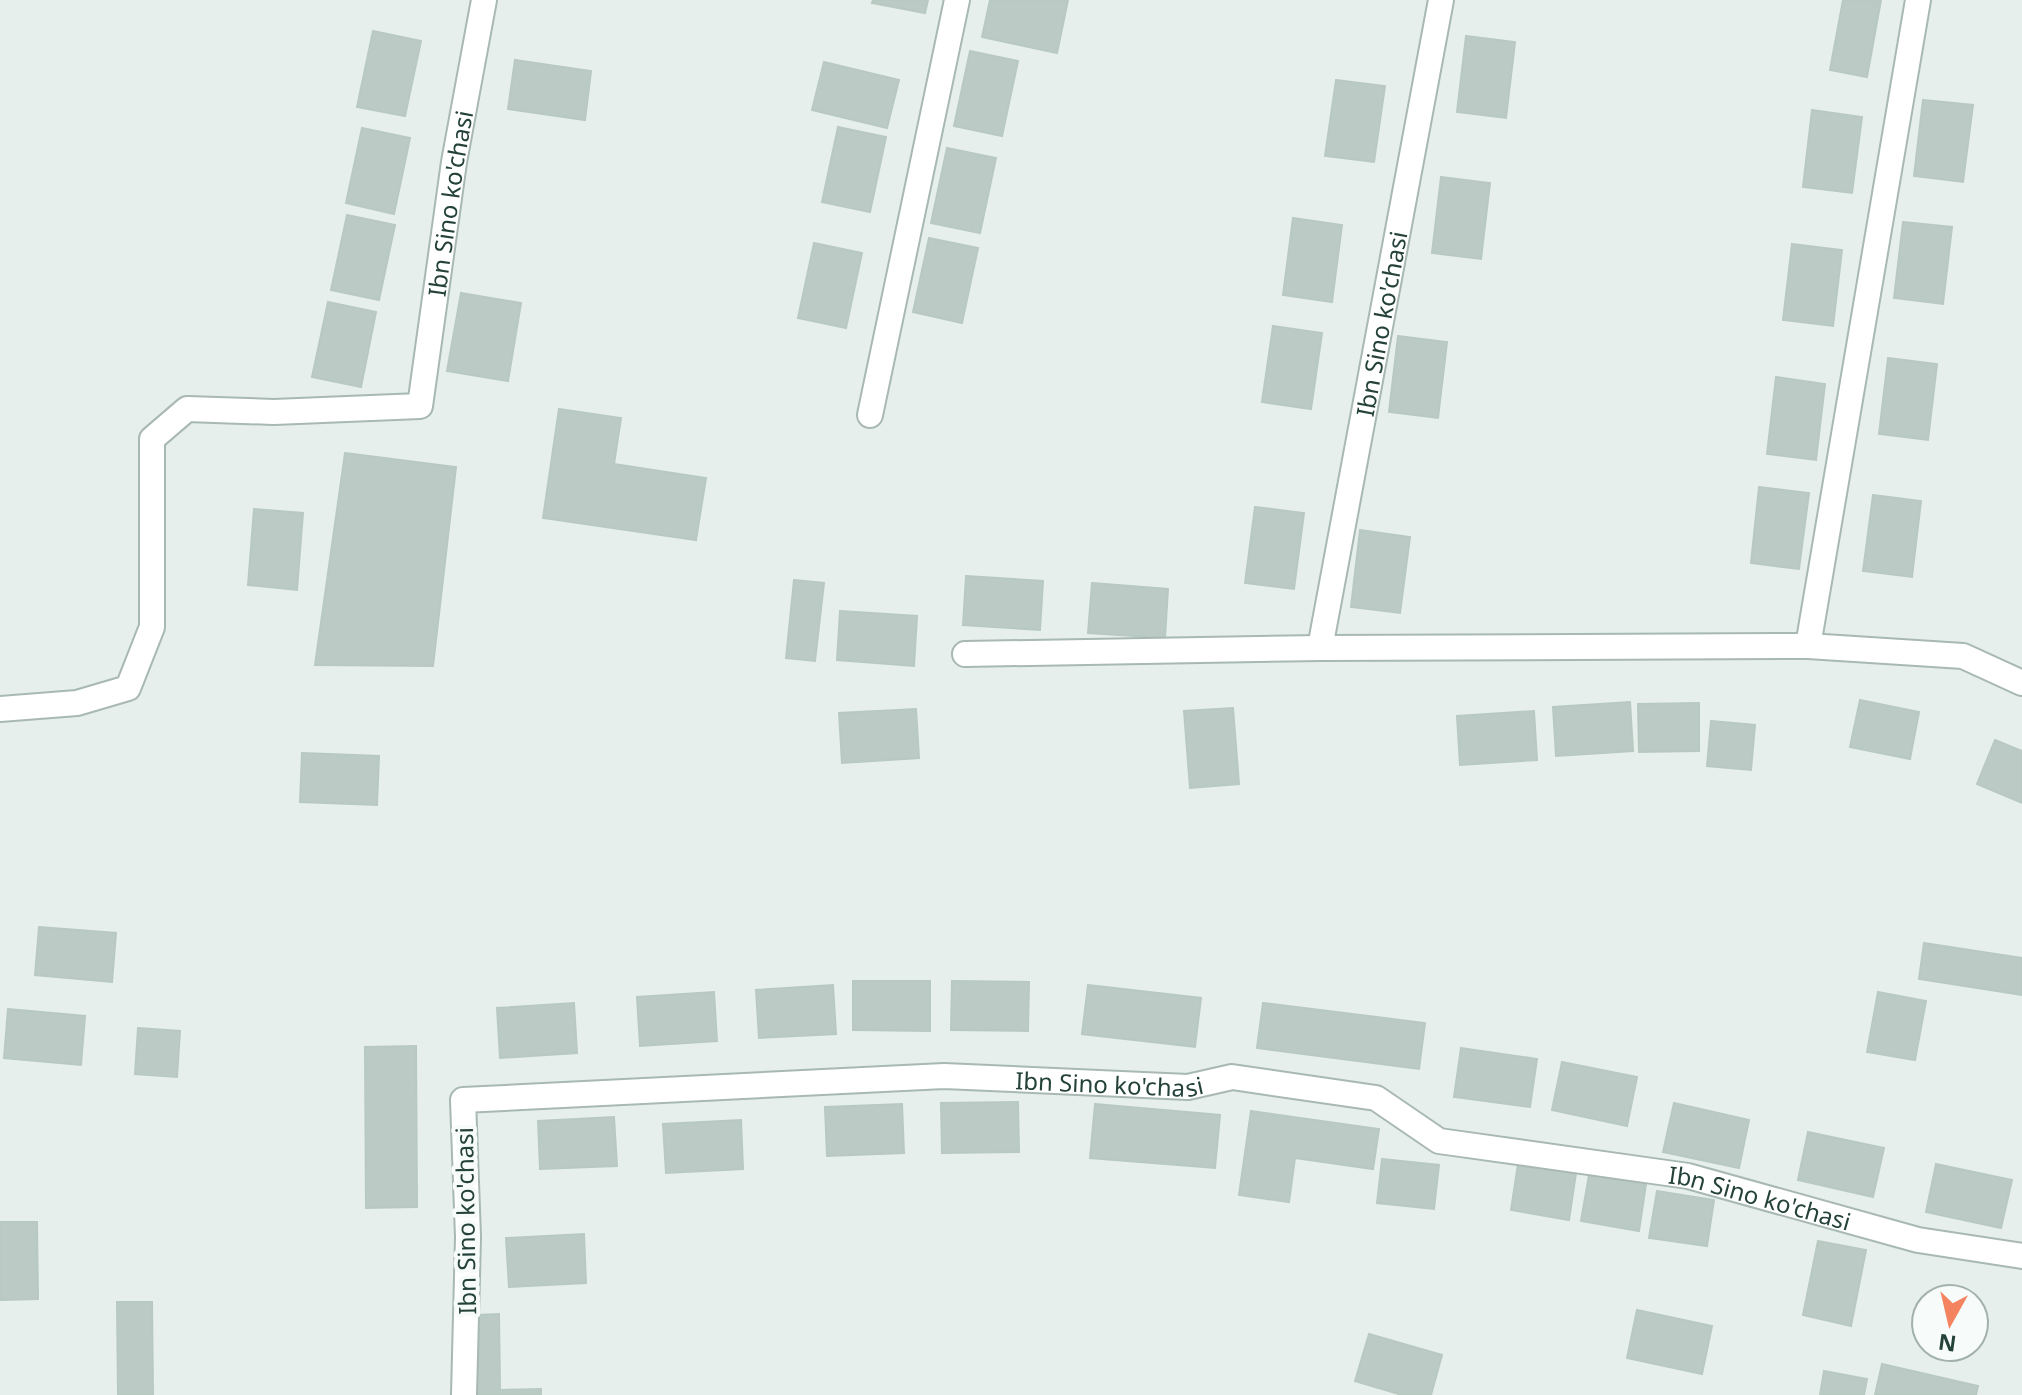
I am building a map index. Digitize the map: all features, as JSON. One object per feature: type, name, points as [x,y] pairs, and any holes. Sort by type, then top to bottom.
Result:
[{"type":"street","name":"Ibn Sino ko'chasi","points":[[0,709],[77,703],[128,688],[152,627],[152,439],[187,409],[274,412],[420,406],[454,162],[484,0]]},
{"type":"street","points":[[870,415],[957,0]]},
{"type":"street","name":"Ibn Sino ko'chasi","points":[[1320,648],[1441,0]]},
{"type":"street","points":[[1808,646],[1918,0]]},
{"type":"street","points":[[965,654],[1320,648],[1808,646],[1963,656],[2022,683]]},
{"type":"street","name":"Ibn Sino ko'chasi","points":[[464,1395],[468,1237],[463,1100],[944,1076],[1188,1087],[1232,1077],[1376,1098],[1439,1141],[1688,1176],[1918,1240],[2022,1256]]},
{"type":"building","points":[[873,0],[928,0],[925,13],[872,3]]},
{"type":"building","points":[[990,0],[1068,0],[1057,53],[982,37]]},
{"type":"building","points":[[1843,0],[1881,0],[1867,77],[1830,70]]},
{"type":"building","points":[[373,31],[421,41],[405,116],[357,107]]},
{"type":"building","points":[[1466,36],[1515,42],[1506,118],[1457,112]]},
{"type":"building","points":[[970,51],[1018,61],[1002,136],[954,126]]},
{"type":"building","points":[[515,60],[591,71],[585,120],[508,109]]},
{"type":"building","points":[[824,62],[899,80],[887,128],[812,110]]},
{"type":"building","points":[[1336,80],[1385,86],[1374,162],[1325,156]]},
{"type":"building","points":[[1923,100],[1973,105],[1963,182],[1914,176]]},
{"type":"building","points":[[1812,110],[1862,117],[1852,193],[1803,187]]},
{"type":"building","points":[[838,127],[886,137],[870,212],[822,202]]},
{"type":"building","points":[[362,128],[410,138],[394,214],[346,203]]},
{"type":"building","points":[[947,148],[996,158],[980,233],[931,223]]},
{"type":"building","points":[[1441,177],[1490,183],[1481,259],[1432,253]]},
{"type":"building","points":[[347,215],[395,225],[379,300],[331,290]]},
{"type":"building","points":[[1293,218],[1342,225],[1332,302],[1283,295]]},
{"type":"building","points":[[1903,222],[1952,227],[1943,304],[1894,298]]},
{"type":"building","points":[[929,238],[978,248],[962,323],[913,312]]},
{"type":"building","points":[[814,243],[862,253],[846,328],[798,318]]},
{"type":"building","points":[[1792,244],[1842,250],[1833,326],[1783,320]]},
{"type":"building","points":[[461,293],[521,303],[508,381],[447,371]]},
{"type":"building","points":[[328,302],[376,312],[361,387],[312,377]]},
{"type":"building","points":[[1273,326],[1322,333],[1311,409],[1262,402]]},
{"type":"building","points":[[1398,336],[1447,342],[1438,418],[1389,412]]},
{"type":"building","points":[[1888,358],[1937,364],[1928,440],[1879,434]]},
{"type":"building","points":[[1776,377],[1825,384],[1816,460],[1767,454]]},
{"type":"building","points":[[559,409],[621,418],[614,464],[706,478],[696,540],[543,518]]},
{"type":"building","points":[[345,453],[456,467],[433,666],[315,665]]},
{"type":"building","points":[[1759,487],[1809,493],[1799,569],[1751,563]]},
{"type":"building","points":[[1873,495],[1921,501],[1912,577],[1863,571]]},
{"type":"building","points":[[1255,507],[1304,513],[1294,589],[1245,583]]},
{"type":"building","points":[[254,509],[303,513],[297,590],[248,585]]},
{"type":"building","points":[[1360,530],[1410,537],[1400,613],[1351,607]]},
{"type":"building","points":[[966,576],[1043,581],[1040,630],[963,625]]},
{"type":"building","points":[[794,580],[824,583],[815,661],[786,658]]},
{"type":"building","points":[[1092,583],[1168,589],[1165,638],[1088,633]]},
{"type":"building","points":[[840,611],[917,616],[914,666],[837,660]]},
{"type":"building","points":[[1860,700],[1919,712],[1910,759],[1850,747]]},
{"type":"building","points":[[1630,702],[1633,751],[1556,756],[1553,707]]},
{"type":"building","points":[[1699,703],[1699,751],[1639,752],[1638,704]]},
{"type":"building","points":[[1233,708],[1239,784],[1190,788],[1184,711]]},
{"type":"building","points":[[916,709],[919,758],[842,763],[839,713]]},
{"type":"building","points":[[1534,711],[1537,760],[1460,765],[1457,716]]},
{"type":"building","points":[[1711,721],[1755,725],[1751,770],[1707,766]]},
{"type":"building","points":[[1995,740],[2022,751],[2022,803],[1977,784]]},
{"type":"building","points":[[302,753],[379,756],[377,805],[300,802]]},
{"type":"building","points":[[39,927],[116,933],[112,982],[35,975]]},
{"type":"building","points":[[1924,943],[2022,958],[2022,995],[1919,979]]},
{"type":"building","points":[[853,981],[930,981],[930,1031],[853,1030]]},
{"type":"building","points":[[952,981],[1029,982],[1028,1031],[951,1030]]},
{"type":"building","points":[[833,985],[836,1034],[759,1038],[756,990]]},
{"type":"building","points":[[1088,985],[1201,998],[1195,1047],[1082,1034]]},
{"type":"building","points":[[714,992],[717,1041],[640,1046],[637,997]]},
{"type":"building","points":[[1878,992],[1926,1001],[1915,1060],[1867,1052]]},
{"type":"building","points":[[574,1003],[577,1053],[500,1058],[497,1008]]},
{"type":"building","points":[[1263,1003],[1425,1023],[1419,1069],[1257,1048]]},
{"type":"building","points":[[8,1009],[85,1016],[81,1065],[4,1058]]},
{"type":"building","points":[[138,1028],[180,1031],[177,1077],[135,1074]]},
{"type":"building","points":[[416,1046],[417,1207],[366,1208],[365,1047]]},
{"type":"building","points":[[1461,1048],[1537,1059],[1530,1107],[1454,1097]]},
{"type":"building","points":[[1562,1062],[1637,1077],[1627,1126],[1552,1110]]},
{"type":"building","points":[[1018,1102],[1019,1152],[942,1153],[941,1103]]},
{"type":"building","points":[[1674,1103],[1749,1120],[1739,1168],[1663,1152]]},
{"type":"building","points":[[902,1104],[904,1153],[827,1156],[825,1107]]},
{"type":"building","points":[[1095,1104],[1220,1115],[1215,1168],[1090,1158]]},
{"type":"building","points":[[1251,1111],[1379,1129],[1373,1169],[1295,1158],[1289,1202],[1239,1195]]},
{"type":"building","points":[[614,1117],[617,1166],[540,1169],[538,1121]]},
{"type":"building","points":[[741,1120],[743,1169],[666,1173],[663,1124]]},
{"type":"building","points":[[1808,1132],[1884,1148],[1873,1197],[1798,1180]]},
{"type":"building","points":[[1382,1159],[1439,1165],[1434,1209],[1377,1203]]},
{"type":"building","points":[[1518,1164],[1576,1173],[1569,1220],[1511,1210]]},
{"type":"building","points":[[1936,1164],[2012,1180],[2001,1228],[1926,1212]]},
{"type":"building","points":[[1589,1175],[1646,1184],[1639,1231],[1581,1221]]},
{"type":"building","points":[[1657,1191],[1714,1200],[1707,1246],[1649,1238]]},
{"type":"building","points":[[0,1222],[37,1222],[38,1299],[0,1300]]},
{"type":"building","points":[[584,1234],[586,1283],[509,1287],[506,1238]]},
{"type":"building","points":[[1818,1241],[1866,1250],[1851,1326],[1803,1315]]},
{"type":"building","points":[[117,1302],[152,1302],[153,1395],[118,1395]]},
{"type":"building","points":[[1637,1310],[1712,1326],[1702,1374],[1627,1358]]},
{"type":"building","points":[[499,1314],[500,1390],[541,1389],[541,1395],[477,1395],[476,1315]]},
{"type":"building","points":[[1369,1334],[1442,1355],[1431,1395],[1402,1395],[1355,1381]]},
{"type":"building","points":[[1882,1364],[1978,1386],[1976,1395],[1875,1395]]},
{"type":"building","points":[[1824,1371],[1867,1379],[1864,1395],[1820,1395]]}]
